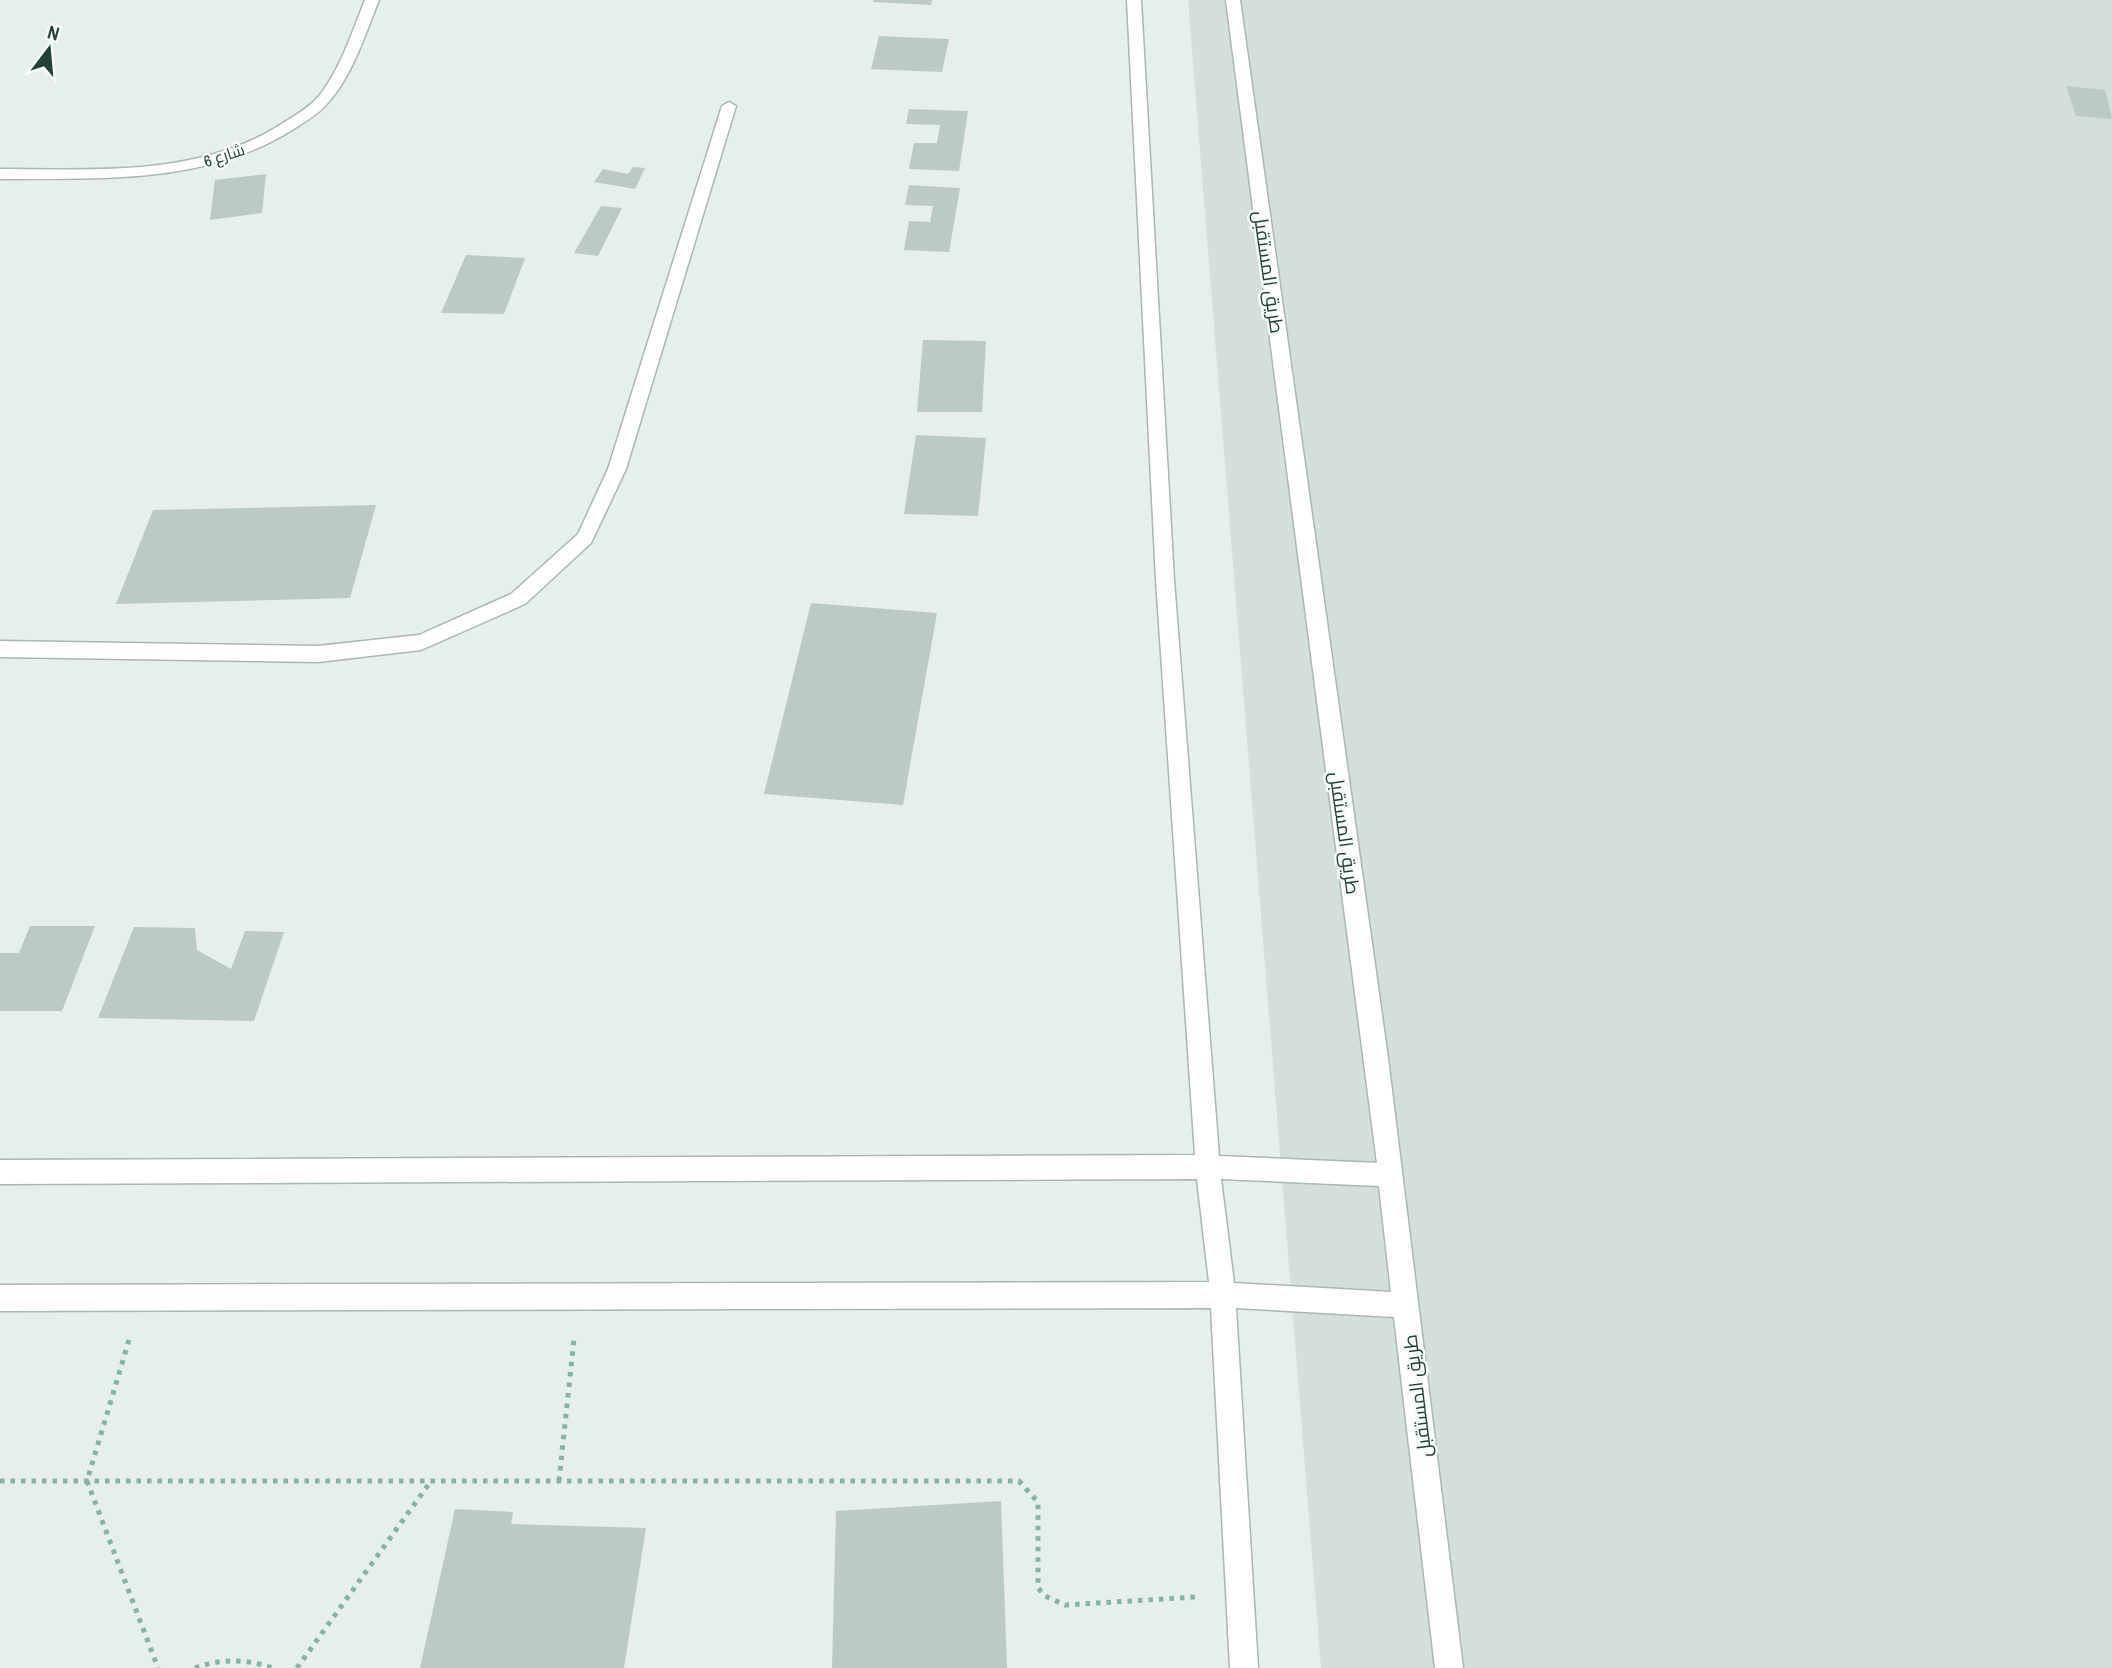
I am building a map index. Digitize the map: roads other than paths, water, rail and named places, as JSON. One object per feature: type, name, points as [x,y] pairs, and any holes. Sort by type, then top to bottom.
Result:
[{"type":"street","name":"شارع 6","points":[[0,174],[164,171],[226,157],[281,133],[321,102],[343,69],[372,0]]},
{"type":"street","points":[[1134,0],[1164,566],[1208,1167],[1223,1295],[1244,1668]]},
{"type":"street","name":"طريق المستقبل","points":[[1233,0],[1374,1044],[1449,1668]]},
{"type":"street","points":[[0,649],[318,654],[421,642],[518,599],[585,538],[617,469],[729,106]]},
{"type":"street","points":[[0,1172],[1208,1167],[1389,1175]]},
{"type":"street","points":[[0,1298],[579,1294],[1223,1295],[1406,1305]]}]
